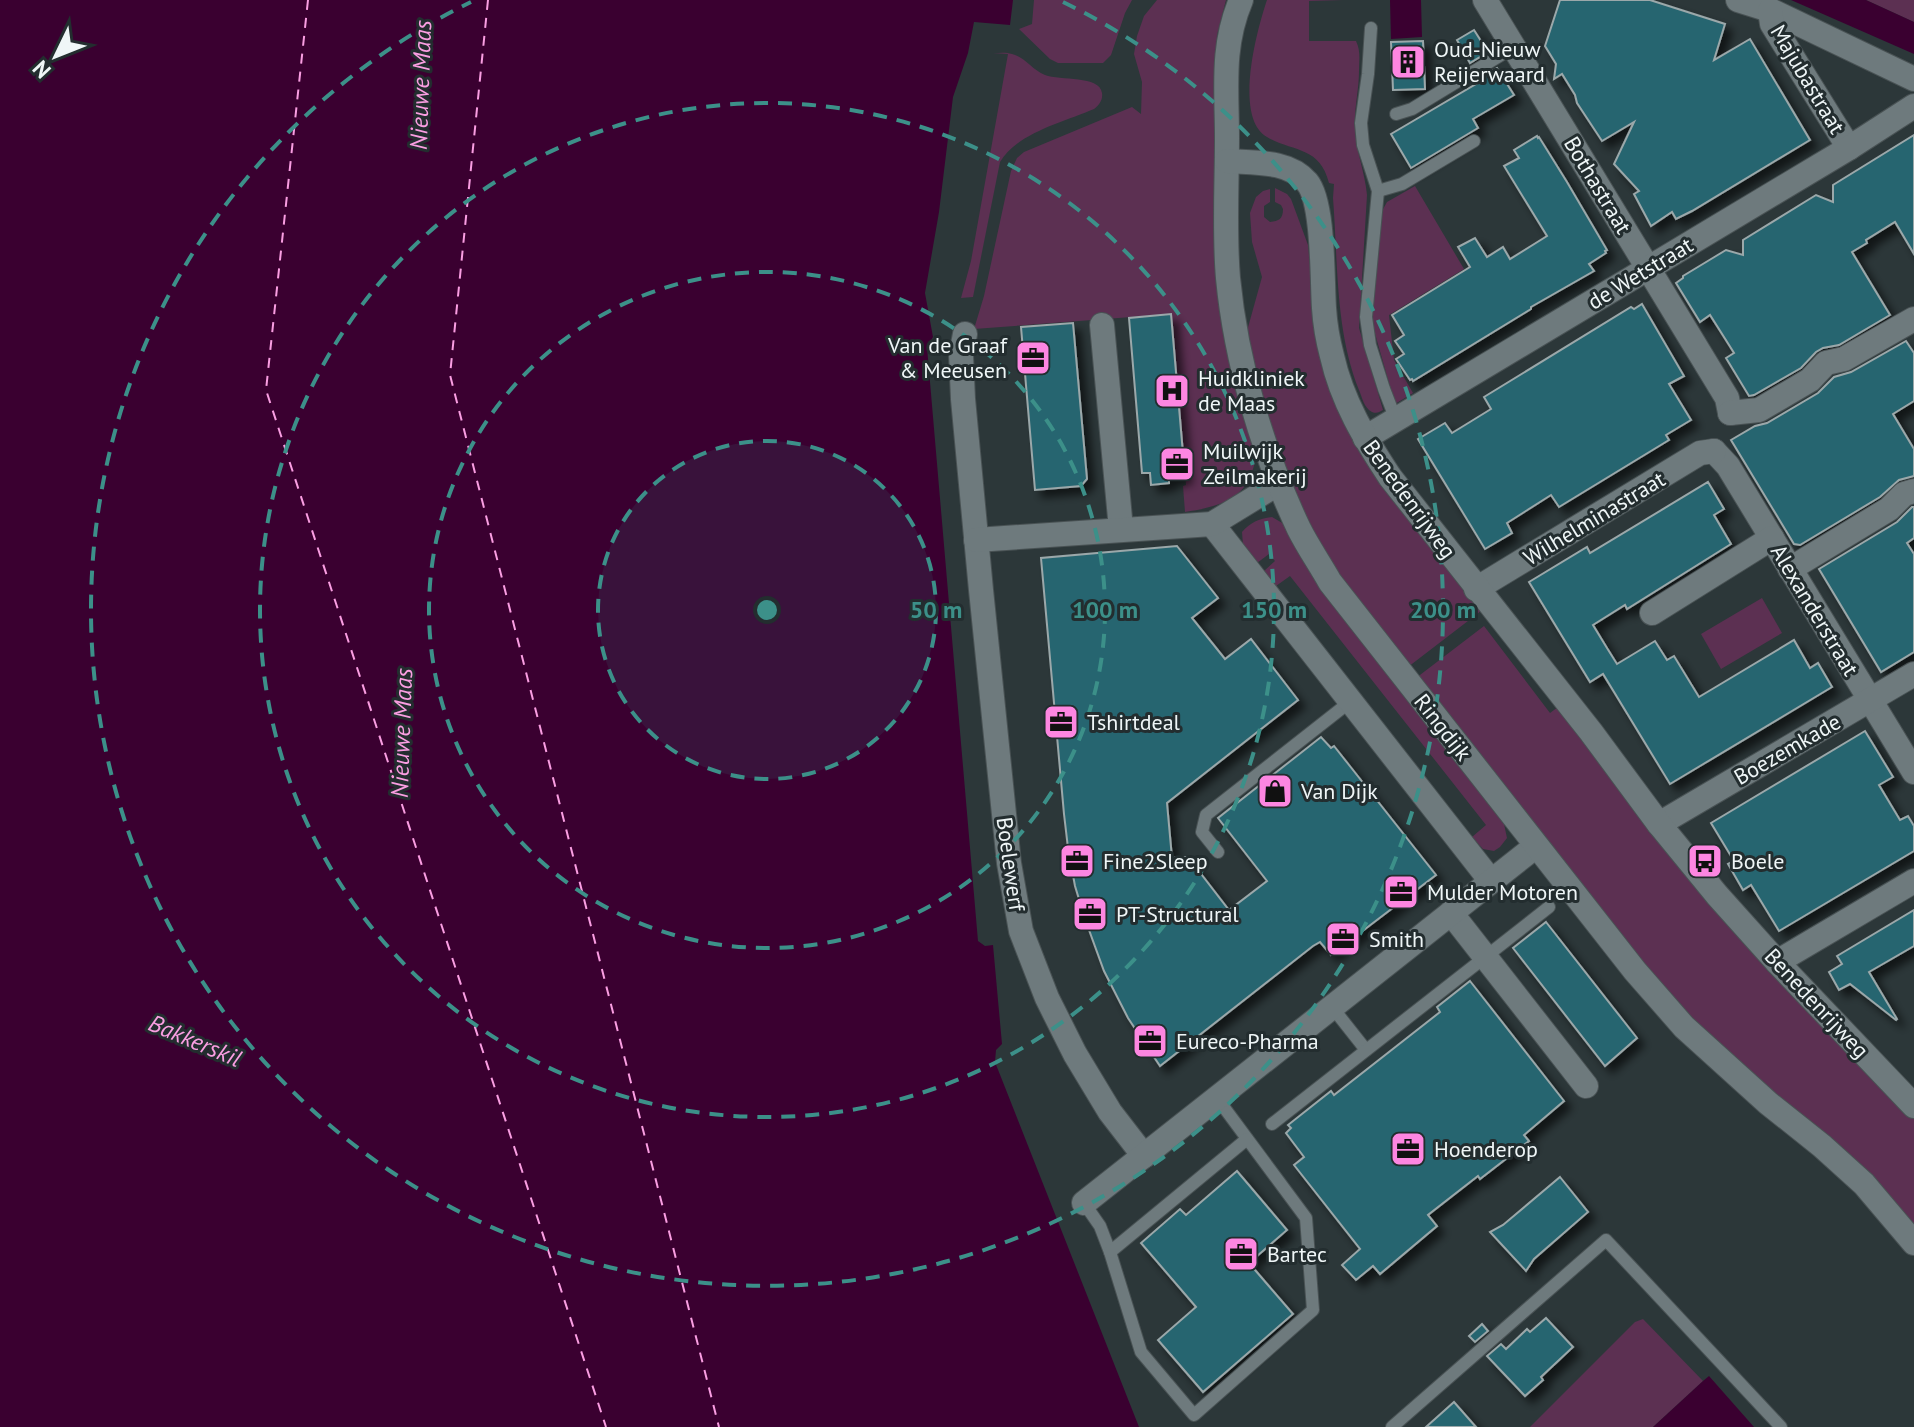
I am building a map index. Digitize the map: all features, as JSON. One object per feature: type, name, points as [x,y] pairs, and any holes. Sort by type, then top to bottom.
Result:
[{"type":"street","points":[[1227,161],[1225,68],[1235,15],[1241,0]]},
{"type":"street","name":"Bothastraat","points":[[1485,0],[1727,398],[1730,413]]},
{"type":"street","name":"Majubastraat","points":[[1738,0],[1770,10],[1914,79]]},
{"type":"street","name":"Majubastraat","points":[[1770,10],[1772,24],[1849,148]]},
{"type":"street","name":"de Wetstraat","points":[[1365,438],[1914,106]]},
{"type":"street","name":"Benedenrijweg","points":[[1227,161],[1282,165],[1306,179],[1315,193],[1324,310],[1332,357],[1343,394],[1365,438],[1390,477],[1717,895],[1913,1103]]},
{"type":"street","name":"Ringdijk","points":[[1227,161],[1228,277],[1257,422],[1301,532],[1330,582],[1635,971],[1684,1027],[1864,1184],[1914,1243]]},
{"type":"street","points":[[1714,451],[1730,413],[1759,410],[1810,380],[1826,363],[1844,359],[1914,319]]},
{"type":"street","points":[[1102,325],[1121,529]]},
{"type":"street","name":"Boelewerf","points":[[965,334],[961,355],[963,399],[976,540],[1009,863],[1021,931],[1047,998],[1075,1054],[1110,1112],[1144,1156]]},
{"type":"street","name":"Alexanderstraat","points":[[1714,451],[1728,466],[1914,772]]},
{"type":"street","name":"Wilhelminastraat","points":[[1476,589],[1700,453],[1714,451]]},
{"type":"street","points":[[976,540],[1212,524],[1279,483]]},
{"type":"street","points":[[1790,569],[1889,509],[1904,494],[1914,491]]},
{"type":"street","points":[[1212,524],[1491,881]]},
{"type":"street","points":[[1652,613],[1772,538]]},
{"type":"street","name":"Boezemkade","points":[[1659,824],[1914,674]]},
{"type":"street","points":[[1084,1203],[1536,846]]},
{"type":"street","points":[[1777,962],[1914,881]]},
{"type":"street","points":[[1451,913],[1586,1086]]},
{"type":"lane","points":[[1371,28],[1361,123],[1363,145],[1378,191],[1366,317],[1370,345],[1396,420]]},
{"type":"lane","points":[[1396,114],[1412,109],[1514,47]]},
{"type":"lane","points":[[1378,191],[1402,184],[1474,141]]},
{"type":"lane","points":[[1218,852],[1202,832],[1206,815],[1351,701]]},
{"type":"lane","points":[[1272,1124],[1549,907]]},
{"type":"lane","points":[[1332,1007],[1366,1050]]},
{"type":"lane","points":[[1084,1203],[1100,1226],[1110,1252],[1141,1352],[1194,1415],[1313,1310],[1306,1218],[1217,1098]]},
{"type":"lane","points":[[1110,1252],[1247,1139]]},
{"type":"lane","points":[[1392,1427],[1606,1240],[1781,1427]]},
{"type":"shaded area","points":[[1034,0],[1132,0],[1111,55],[1103,63],[1058,63],[1019,29],[1032,24]]},
{"type":"shaded area","points":[[1157,0],[1226,0],[1217,35],[1215,70],[1256,453],[1249,480],[1234,497],[1185,512],[1183,486],[1186,485],[1171,314],[974,329],[1011,171],[1017,158],[1024,152],[1132,107],[1141,114],[1142,82],[1134,54],[1144,16]]},
{"type":"shaded area","points":[[1267,0],[1343,0],[1309,1],[1309,41],[1356,41],[1359,48],[1355,135],[1367,195],[1359,328],[1383,410],[1378,412],[1369,410],[1364,402],[1346,344],[1337,271],[1334,184],[1329,183],[1325,171],[1312,156],[1267,137],[1257,127],[1251,112],[1250,72]]},
{"type":"shaded area","points":[[1866,0],[1914,0],[1914,22]]},
{"type":"shaded area","points":[[993,53],[1007,53],[1017,56],[1045,75],[1094,83],[1100,87],[1102,98],[1094,109],[1029,136],[1000,162],[973,297],[961,298],[971,261],[1008,54]]},
{"type":"shaded area","points":[[1415,186],[1464,269],[1389,315],[1394,360],[1413,393],[1395,404],[1372,323],[1381,213],[1387,202]]},
{"type":"shaded area","points":[[1275,188],[1291,199],[1308,245],[1318,345],[1346,426],[1388,494],[1481,611],[1408,667],[1338,575],[1312,530],[1288,480],[1265,411],[1247,331],[1262,277],[1252,242],[1250,213],[1256,197],[1270,189],[1270,202],[1264,206],[1264,217],[1270,222],[1280,219],[1283,209],[1275,202]]},
{"type":"shaded area","points":[[1272,517],[1284,524],[1341,615],[1504,824],[1507,838],[1500,847],[1494,851],[1483,849],[1472,837],[1486,825],[1290,576],[1276,586],[1264,571],[1275,561],[1269,554],[1257,563],[1243,545],[1242,532],[1245,529]]},
{"type":"shaded area","points":[[1762,598],[1782,633],[1721,669],[1701,634]]},
{"type":"shaded area","points":[[1484,626],[1550,713],[1558,707],[1719,914],[1914,1119],[1914,1227],[1716,1044],[1667,992],[1416,678]]},
{"type":"shaded area","points":[[1643,1319],[1703,1381],[1653,1427],[1530,1427],[1635,1322]]},
{"type":"water","points":[[0,0],[1013,0],[1010,25],[974,22],[968,53],[953,97],[939,212],[925,293],[933,337],[927,347],[978,941],[985,946],[993,945],[1002,1044],[996,1050],[995,1062],[1139,1427],[0,1427]]},
{"type":"water","points":[[1390,0],[1421,0],[1422,37],[1391,39]]},
{"type":"water","points":[[1791,0],[1866,0],[1914,22],[1914,54]]},
{"type":"water","points":[[1709,1376],[1754,1427],[1653,1427],[1703,1381]]},
{"type":"building","points":[[1560,0],[1650,0],[1725,24],[1714,60],[1750,39],[1810,140],[1692,211],[1676,219],[1672,212],[1651,226],[1634,194],[1639,191],[1614,164],[1634,122],[1602,141],[1562,74],[1554,79],[1556,64],[1545,46]]},
{"type":"building","points":[[1474,30],[1488,52],[1470,63],[1457,40]]},
{"type":"building","name":"Oud-Nieuw Reijerwaard","points":[[1423,41],[1425,89],[1393,90],[1391,42]]},
{"type":"building","points":[[1497,68],[1514,95],[1473,119],[1478,128],[1411,168],[1391,134],[1481,81],[1479,79]]},
{"type":"building","points":[[1914,135],[1914,254],[1895,222],[1852,252],[1890,315],[1839,345],[1816,352],[1801,368],[1749,396],[1726,358],[1734,353],[1710,315],[1700,322],[1676,283],[1726,250],[1743,255],[1743,240],[1816,195],[1833,202],[1833,185]]},
{"type":"building","points":[[1537,136],[1567,182],[1606,253],[1589,264],[1594,271],[1410,380],[1396,359],[1404,354],[1395,341],[1404,335],[1392,315],[1470,267],[1458,247],[1475,238],[1487,257],[1503,247],[1510,259],[1547,236],[1504,166],[1519,158],[1514,150]]},
{"type":"building","points":[[1642,304],[1684,376],[1669,384],[1691,420],[1666,435],[1669,440],[1559,507],[1551,495],[1507,523],[1512,533],[1485,549],[1418,439],[1445,423],[1452,433],[1491,409],[1484,397],[1631,307],[1634,309]]},
{"type":"building","points":[[1171,314],[1185,477],[1151,485],[1150,473],[1142,473],[1129,318]]},
{"type":"building","points":[[1073,323],[1087,479],[1081,486],[1035,490],[1021,327]]},
{"type":"building","points":[[1906,341],[1914,353],[1914,401],[1893,414],[1914,449],[1914,476],[1899,480],[1880,497],[1800,545],[1794,544],[1731,440],[1818,393],[1834,377],[1851,372]]},
{"type":"building","points":[[1708,482],[1724,509],[1714,515],[1731,544],[1627,609],[1625,605],[1593,625],[1617,664],[1655,641],[1667,660],[1674,656],[1699,697],[1794,640],[1810,668],[1818,663],[1832,687],[1670,784],[1603,674],[1590,682],[1529,582],[1587,547],[1590,553]]},
{"type":"building","points":[[1912,507],[1914,538],[1907,543],[1914,554],[1914,652],[1881,672],[1819,569],[1897,522]]},
{"type":"building","points":[[1177,546],[1218,598],[1192,618],[1225,659],[1251,639],[1298,700],[1167,803],[1172,858],[1188,857],[1229,910],[1267,881],[1218,818],[1321,737],[1331,748],[1334,746],[1436,875],[1331,955],[1320,942],[1313,946],[1160,1066],[1128,1018],[1104,971],[1075,886],[1064,814],[1041,558]]},
{"type":"building","points":[[1865,731],[1893,777],[1879,785],[1900,820],[1908,816],[1914,826],[1914,851],[1779,931],[1751,885],[1743,890],[1728,864],[1734,861],[1711,823]]},
{"type":"building","points":[[1914,910],[1914,946],[1869,972],[1896,1020],[1850,984],[1839,990],[1829,972],[1842,964],[1837,956]]},
{"type":"building","points":[[1546,922],[1637,1038],[1605,1066],[1513,948]]},
{"type":"building","name":"Hoenderop","points":[[1470,981],[1564,1101],[1524,1135],[1529,1141],[1428,1215],[1437,1226],[1380,1274],[1373,1266],[1356,1280],[1342,1265],[1360,1249],[1294,1165],[1304,1157],[1286,1133],[1291,1128],[1288,1125],[1331,1091],[1334,1095],[1440,1012],[1437,1007]]},
{"type":"building","points":[[1237,1171],[1287,1230],[1249,1263],[1293,1314],[1203,1392],[1158,1340],[1196,1307],[1141,1243],[1180,1209],[1186,1215]]},
{"type":"building","points":[[1560,1177],[1588,1212],[1534,1259],[1526,1271],[1490,1232],[1503,1225]]},
{"type":"building","points":[[1546,1318],[1573,1347],[1525,1396],[1487,1356],[1501,1344],[1506,1349],[1527,1329],[1530,1332]]},
{"type":"building","points":[[1482,1324],[1488,1331],[1475,1342],[1469,1336]]},
{"type":"building","points":[[1454,1402],[1476,1427],[1426,1427]]},
{"type":"ferry route","points":[[308,0],[266,390],[606,1427]]},
{"type":"ferry route","points":[[488,0],[450,375],[719,1427]]},
{"type":"place","name":"Oud-Nieuw Reijerwaard","points":[[1408,62]]},
{"type":"place","name":"Van de Graaf & Meeusen","points":[[1033,358]]},
{"type":"place","name":"Huidkliniek de Maas","points":[[1172,391]]},
{"type":"place","name":"Muilwijk Zeilmakerij","points":[[1177,464]]},
{"type":"place","name":"Tshirtdeal","points":[[1061,722]]},
{"type":"place","name":"Van Dijk","points":[[1275,791]]},
{"type":"place","name":"Fine2Sleep","points":[[1077,861]]},
{"type":"place","name":"Boele","points":[[1705,861]]},
{"type":"place","name":"Mulder Motoren","points":[[1401,892]]},
{"type":"place","name":"PT-Structural","points":[[1090,914]]},
{"type":"place","name":"Smith","points":[[1343,939]]},
{"type":"place","name":"Eureco-Pharma","points":[[1150,1041]]},
{"type":"place","name":"Hoenderop","points":[[1408,1149]]},
{"type":"place","name":"Bartec","points":[[1241,1254]]},
{"type":"water label","name":"Nieuwe Maas","points":[[421,85]]},
{"type":"water label","name":"Nieuwe Maas","points":[[402,733]]},
{"type":"water label","name":"Bakkerskil","points":[[195,1041]]}]
